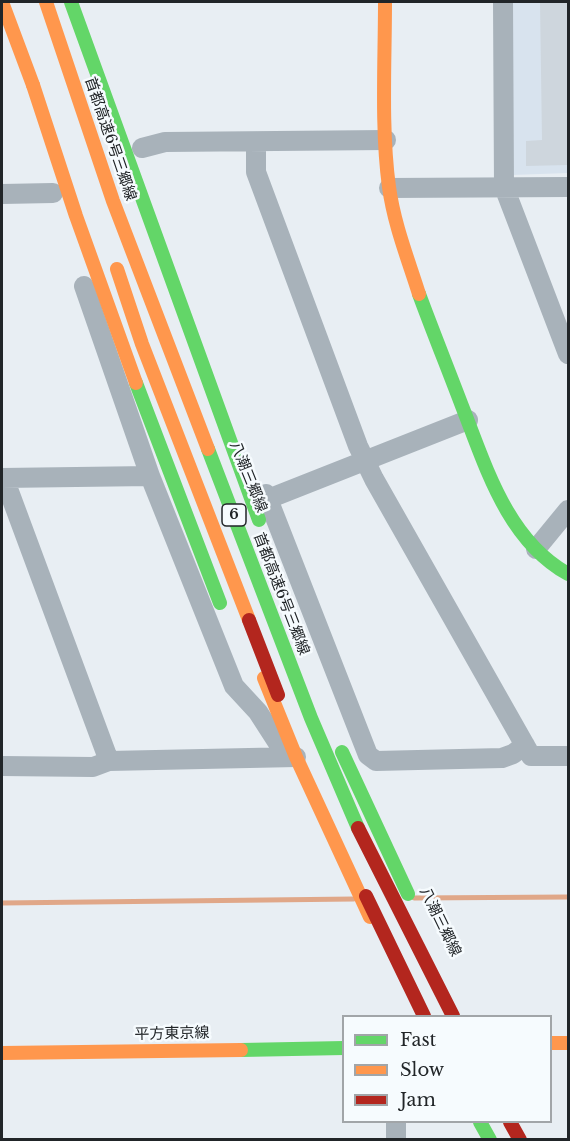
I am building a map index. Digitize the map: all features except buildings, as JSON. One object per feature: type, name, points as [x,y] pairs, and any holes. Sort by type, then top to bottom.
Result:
[{"type":"main road","points":[[2,2],[33,85],[65,188],[112,320],[222,609]]},
{"type":"main road","points":[[10,2],[127,337],[178,470],[280,717],[292,757],[415,1015]]},
{"type":"main road","name":"首都高速6号三郷線","points":[[45,2],[113,201],[310,718],[353,819],[452,1015]]},
{"type":"main road","name":"八潮三郷線","points":[[59,2],[226,469],[301,654]]},
{"type":"main road","points":[[71,2],[265,537]]},
{"type":"main road","points":[[385,2],[386,140],[389,188],[400,236],[419,296],[486,471],[505,509],[529,543],[568,574]]},
{"type":"main road","name":"6","points":[[112,255],[142,344],[290,726],[333,827],[423,1015]]},
{"type":"main road","points":[[250,676],[280,717]]},
{"type":"main road","name":"八潮三郷線","points":[[337,740],[416,910]]},
{"type":"main road","points":[[552,1043],[568,1043]]},
{"type":"main road","name":"平方東京線","points":[[2,1053],[342,1048]]},
{"type":"main road","points":[[470,1123],[478,1140]]},
{"type":"main road","points":[[481,1123],[490,1140]]},
{"type":"main road","points":[[511,1123],[520,1140]]},
{"type":"street","points":[[502,2],[504,187],[564,329],[568,354]]},
{"type":"street","points":[[82,69],[115,98],[142,148],[267,498],[368,754],[376,761],[502,758],[513,754],[525,745]]},
{"type":"street","points":[[54,130],[44,156],[52,193],[150,476],[234,686],[258,712],[292,757]]},
{"type":"street","points":[[142,148],[165,142],[386,140]]},
{"type":"street","points":[[256,142],[255,172],[365,460],[531,756],[568,756]]},
{"type":"street","points":[[389,188],[568,186]]},
{"type":"street","points":[[2,194],[52,193]]},
{"type":"street","points":[[175,331],[191,290]]},
{"type":"street","points":[[267,498],[468,420]]},
{"type":"street","points":[[109,761],[3,478],[150,476]]},
{"type":"street","points":[[536,549],[568,510]]},
{"type":"street","points":[[2,766],[93,767],[109,761],[292,757]]},
{"type":"street","points":[[396,1123],[396,1140]]},
{"type":"shaded area","points":[[512,2],[568,2],[568,173],[512,175]]},
{"type":"waterway","points":[[414,898],[568,897]]},
{"type":"waterway","points":[[2,903],[354,899]]},
{"type":"traffic: fast","points":[[71,2],[259,520]]},
{"type":"traffic: fast","points":[[419,294],[480,453],[501,500],[529,542],[547,560],[568,574]]},
{"type":"traffic: fast","points":[[136,383],[220,603]]},
{"type":"traffic: fast","points":[[208,449],[311,718],[358,828]]},
{"type":"traffic: fast","points":[[342,752],[408,894]]},
{"type":"traffic: fast","points":[[241,1050],[342,1048]]},
{"type":"traffic: fast","points":[[481,1123],[490,1140]]},
{"type":"traffic: slow","points":[[2,2],[33,85]]},
{"type":"traffic: slow","points":[[46,2],[113,201],[208,449]]},
{"type":"traffic: slow","points":[[385,2],[384,118],[389,187],[398,228],[419,294]]},
{"type":"traffic: slow","points":[[33,85],[76,216],[136,383]]},
{"type":"traffic: slow","points":[[117,269],[142,344],[249,620]]},
{"type":"traffic: slow","points":[[264,678],[296,757],[370,917]]},
{"type":"traffic: slow","points":[[552,1043],[568,1043]]},
{"type":"traffic: slow","points":[[2,1053],[241,1050]]},
{"type":"traffic: jam","points":[[249,620],[278,695]]},
{"type":"traffic: jam","points":[[358,828],[452,1015]]},
{"type":"traffic: jam","points":[[366,896],[424,1015]]},
{"type":"traffic: jam","points":[[511,1123],[520,1140]]}]
